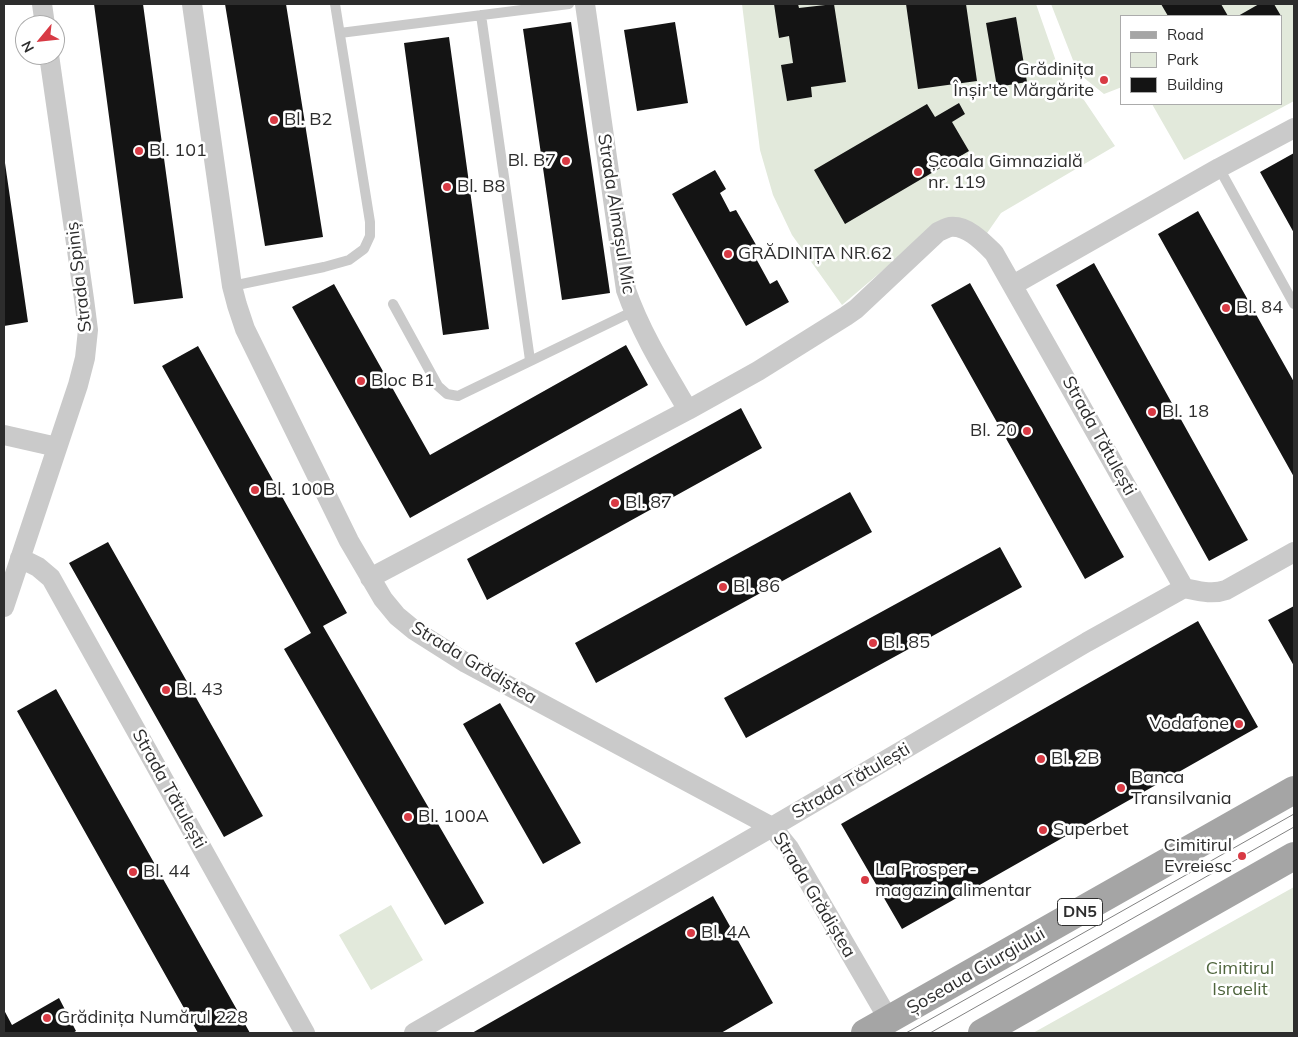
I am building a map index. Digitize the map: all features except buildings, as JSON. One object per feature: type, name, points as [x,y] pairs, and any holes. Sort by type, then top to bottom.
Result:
[{"type":"main road","name":"Șoseaua Giurgiului","points":[[877,1027],[1294,790]]},
{"type":"main road","points":[[982,1033],[1294,856]]},
{"type":"street","name":"Strada Grădiștea","points":[[192,4],[232,286],[245,330],[349,541],[384,599],[397,616],[414,630],[466,663],[772,827],[789,848],[877,1027]]},
{"type":"street","name":"Strada Almașul Mic","points":[[585,4],[626,290],[654,351],[688,410]]},
{"type":"street","name":"Strada Spiniș","points":[[4,607],[78,385],[85,358],[88,330],[50,65]]},
{"type":"street","points":[[1013,285],[1219,168],[1294,128]]},
{"type":"street","name":"Strada Tătulești","points":[[414,1033],[772,827],[1087,642],[1184,588],[994,253],[971,233],[960,228],[949,227],[938,232],[846,316],[758,371],[688,410]]},
{"type":"street","points":[[370,578],[688,410]]},
{"type":"street","points":[[4,435],[58,447]]},
{"type":"street","points":[[1184,588],[1208,593],[1220,592],[1294,552]]},
{"type":"street","name":"Strada Tătulești","points":[[20,558],[38,567],[51,578],[305,1033]]},
{"type":"lane","points":[[232,286],[349,260],[364,249],[370,236],[370,222],[335,4]]},
{"type":"lane","points":[[340,33],[569,4]]},
{"type":"lane","points":[[481,14],[530,360]]},
{"type":"lane","points":[[1219,168],[1294,304]]},
{"type":"lane","points":[[394,304],[438,386],[447,394],[458,396],[634,311]]},
{"type":"green space","name":"Școala Gimnazială nr. 119","points":[[742,4],[1036,4],[1064,84],[1084,100],[1115,146],[1001,213],[985,236],[935,226],[842,305],[792,235],[773,195],[760,150]]},
{"type":"green space","name":"Grădinița Înșir'te Mărgărite","points":[[1051,4],[1294,4],[1294,101],[1184,160],[1153,105],[1283,105],[1283,15],[1120,15],[1120,88],[1104,94],[1078,73]]},
{"type":"green space","name":"Cimitirul Israelit","points":[[1294,887],[1294,1033],[1033,1033]]},
{"type":"green space","points":[[391,905],[423,960],[371,990],[339,935]]},
{"type":"tram line","points":[[906,1033],[1294,814]]},
{"type":"tram line","points":[[930,1033],[1294,827]]},
{"type":"place","name":"Grădinița Înșir'te Mărgărite","points":[[1104,80]]},
{"type":"place","name":"Bl. B2","points":[[274,120]]},
{"type":"place","name":"Bl. 101","points":[[139,151]]},
{"type":"place","name":"Bl. B7","points":[[566,161]]},
{"type":"place","name":"Școala Gimnazială nr. 119","points":[[918,172]]},
{"type":"place","name":"Bl. B8","points":[[447,187]]},
{"type":"place","name":"GRĂDINIȚA NR.62","points":[[728,254]]},
{"type":"place","name":"Bl. 84","points":[[1226,308]]},
{"type":"place","name":"Bloc B1","points":[[361,381]]},
{"type":"place","name":"Bl. 18","points":[[1152,412]]},
{"type":"place","name":"Bl. 20","points":[[1027,431]]},
{"type":"place","name":"Bl. 100B","points":[[255,490]]},
{"type":"place","name":"Bl. 87","points":[[615,503]]},
{"type":"place","name":"Bl. 86","points":[[723,587]]},
{"type":"place","name":"Bl. 85","points":[[873,643]]},
{"type":"place","name":"Bl. 43","points":[[166,690]]},
{"type":"place","name":"Vodafone","points":[[1239,724]]},
{"type":"place","name":"Bl. 2B","points":[[1041,759]]},
{"type":"place","name":"Banca Transilvania","points":[[1121,788]]},
{"type":"place","name":"Bl. 100A","points":[[408,817]]},
{"type":"place","name":"Superbet","points":[[1043,830]]},
{"type":"place","name":"Cimitirul Evreiesc","points":[[1242,856]]},
{"type":"place","name":"Bl. 44","points":[[133,872]]},
{"type":"place","name":"La Prosper - magazin alimentar","points":[[865,880]]},
{"type":"place","name":"Bl. 4A","points":[[691,933]]},
{"type":"place","name":"Grădinița Numărul 228","points":[[47,1018]]}]
